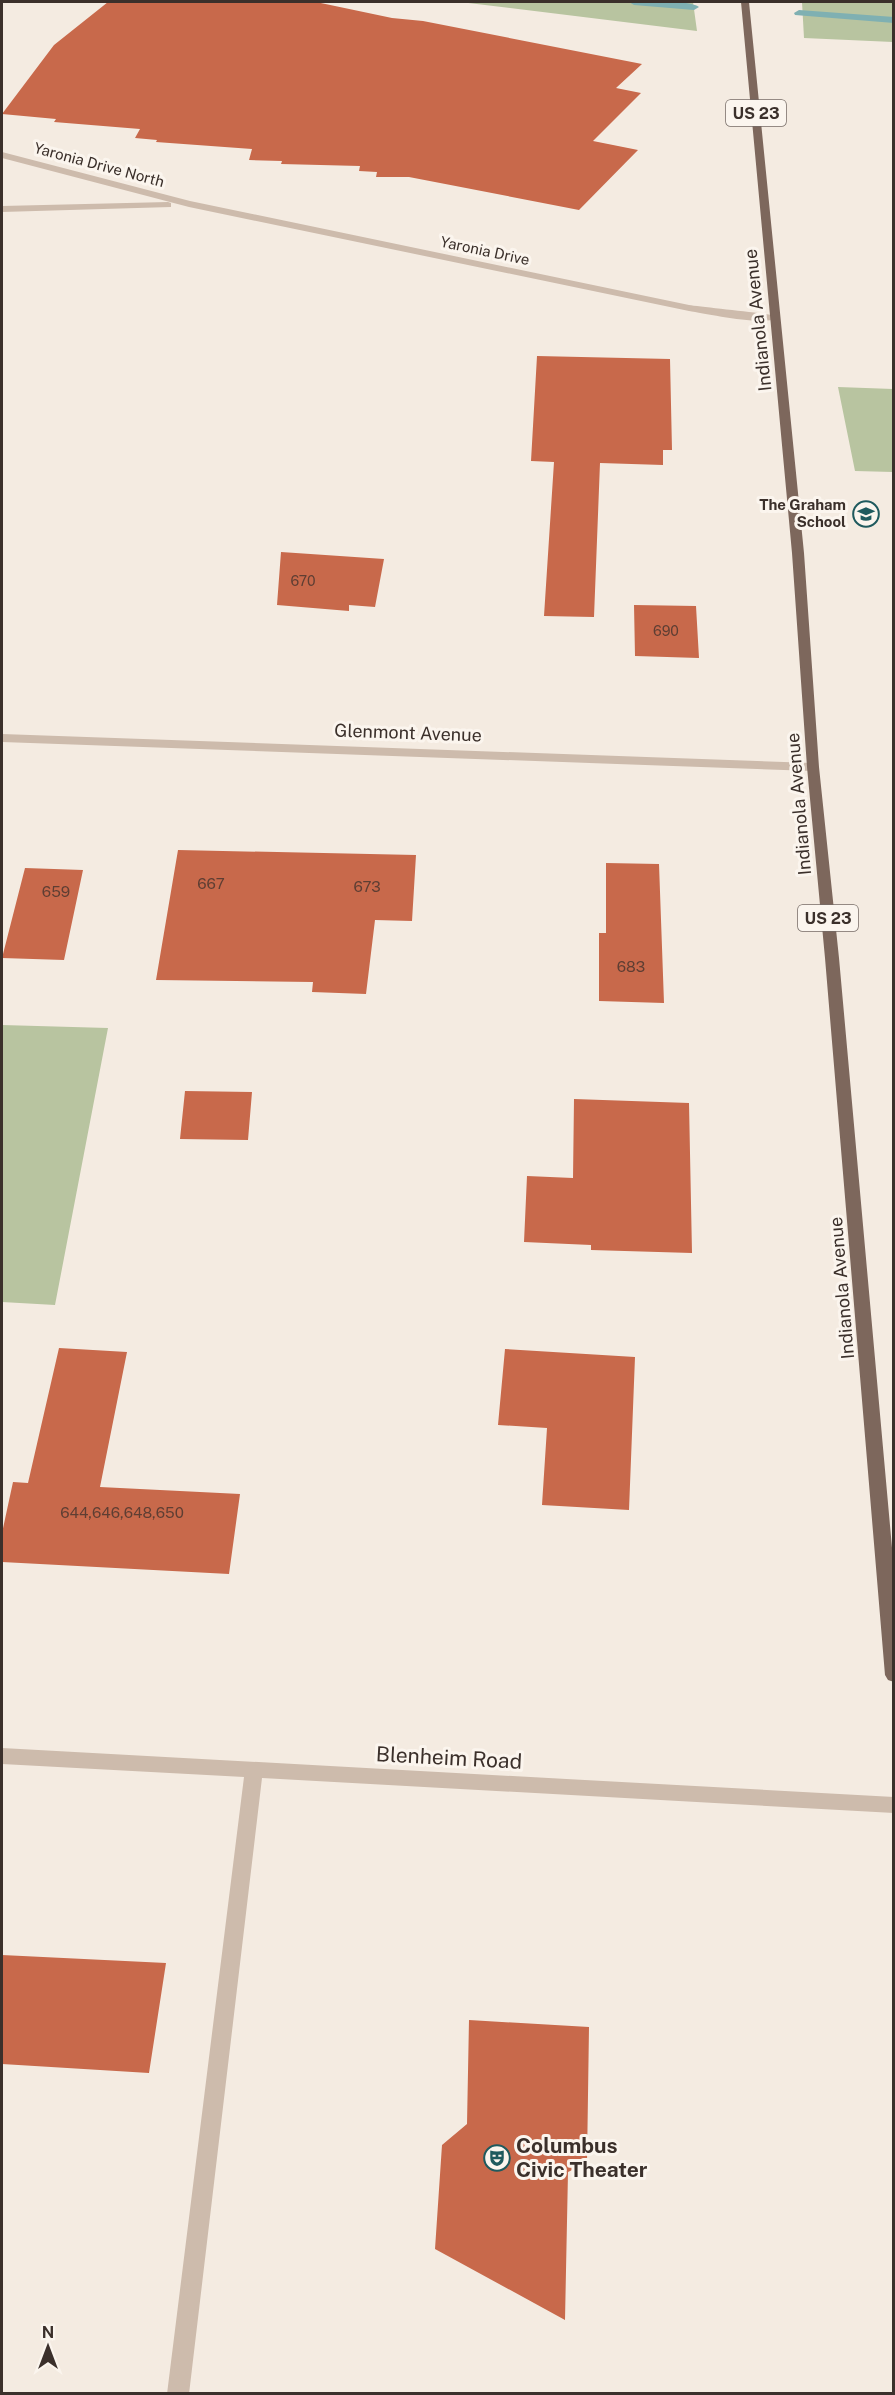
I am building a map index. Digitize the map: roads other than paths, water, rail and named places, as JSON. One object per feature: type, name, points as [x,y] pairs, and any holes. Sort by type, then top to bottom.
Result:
[{"type":"main road","name":"Indianola Avenue","points":[[745,2],[798,553],[813,767],[832,958],[894,1675]]},
{"type":"street","name":"Yaronia Drive North","points":[[2,155],[189,204]]},
{"type":"street","name":"Yaronia Drive","points":[[189,204],[689,308],[776,317]]},
{"type":"street","points":[[2,209],[189,204]]},
{"type":"street","name":"Glenmont Avenue","points":[[2,738],[813,767]]},
{"type":"street","name":"Blenheim Road","points":[[2,1756],[894,1805]]},
{"type":"street","points":[[178,2394],[254,1769]]},
{"type":"waterway","points":[[634,2],[694,7]]},
{"type":"waterway","points":[[799,13],[894,20]]},
{"type":"place","name":"The Graham School","points":[[866,514]]},
{"type":"place","name":"Columbus Civic Theater","points":[[497,2158]]}]
